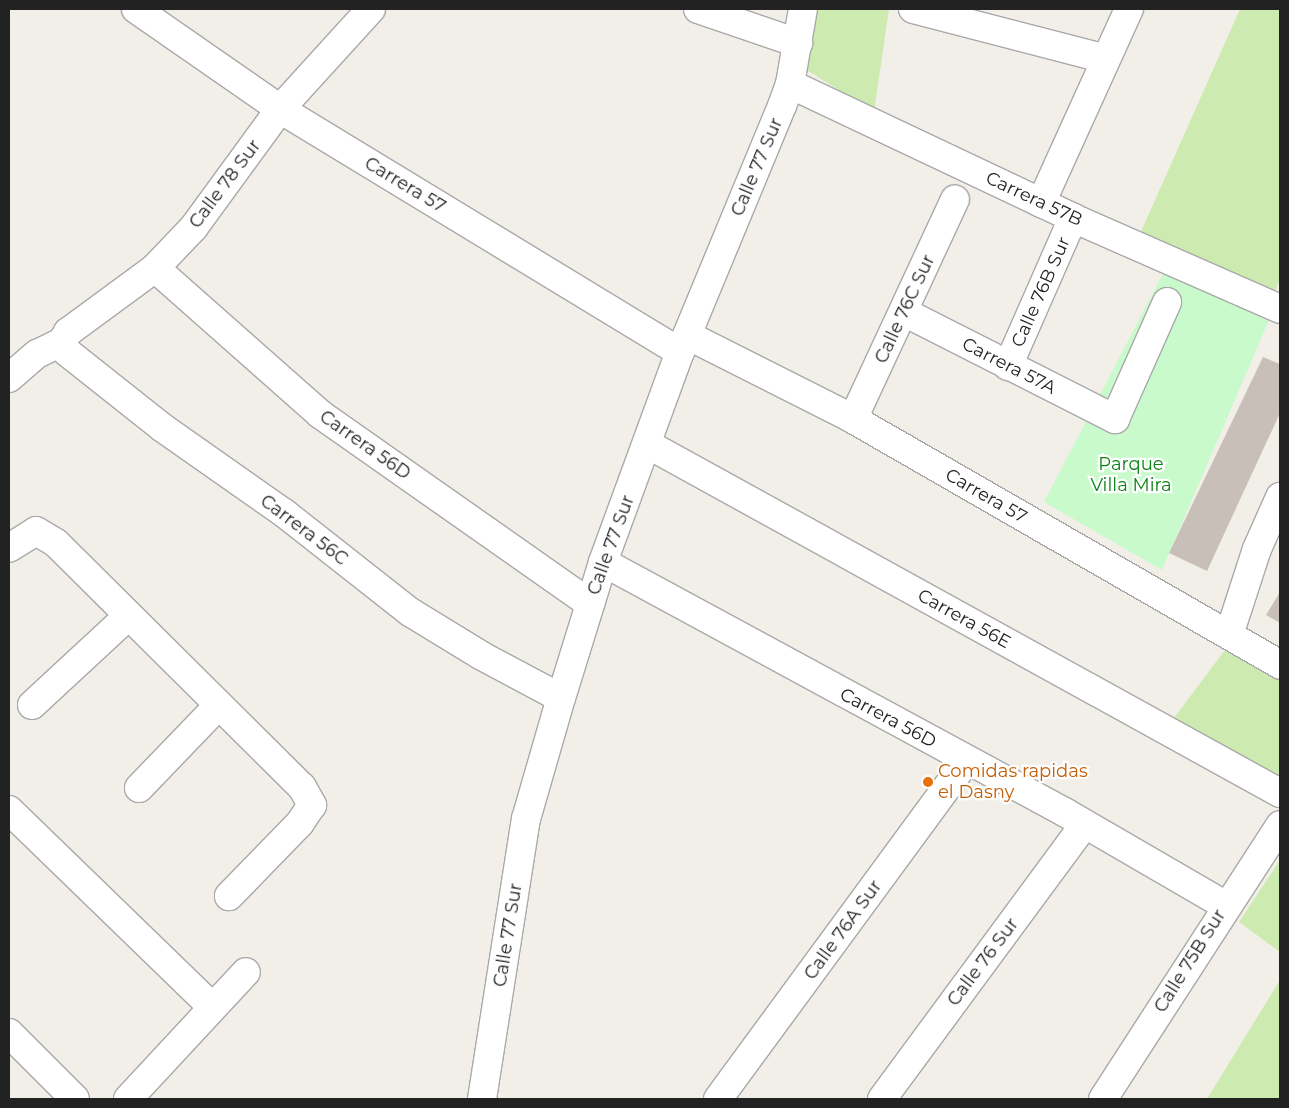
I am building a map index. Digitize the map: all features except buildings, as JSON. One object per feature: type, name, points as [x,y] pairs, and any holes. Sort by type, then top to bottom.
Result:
[{"type":"street","name":"Carrera 57","points":[[136,9],[280,110],[683,344],[854,419],[1280,665]]},
{"type":"street","name":"Calle 78 Sur","points":[[62,342],[68,332],[155,268],[194,227],[280,110],[371,9]]},
{"type":"street","points":[[698,9],[798,43]]},
{"type":"street","name":"Calle 77 Sur","points":[[482,1099],[526,819],[561,698],[603,562],[649,445],[683,344],[790,84],[803,9]]},
{"type":"street","points":[[913,9],[1106,59]]},
{"type":"street","points":[[1041,203],[1129,9]]},
{"type":"street","name":"Carrera 57B","points":[[790,84],[1073,218],[1280,309]]},
{"type":"street","name":"Calle 76C Sur","points":[[854,419],[955,199]]},
{"type":"street","name":"Calle 76B Sur","points":[[1008,366],[1073,218]]},
{"type":"street","name":"Carrera 56D","points":[[155,268],[320,414],[590,604]]},
{"type":"street","name":"Carrera 57A","points":[[904,312],[1115,419],[1167,302]]},
{"type":"street","points":[[9,378],[37,354],[62,342]]},
{"type":"street","name":"Carrera 56C","points":[[62,342],[67,352],[163,428],[284,513],[410,612],[482,656],[561,698]]},
{"type":"street","name":"Carrera 56E","points":[[649,445],[1280,793]]},
{"type":"street","points":[[1229,635],[1258,549],[1280,496]]},
{"type":"street","points":[[9,548],[36,531],[56,543],[302,787],[312,804],[300,823],[229,896]]},
{"type":"street","name":"Carrera 56D","points":[[603,562],[1084,825],[1225,905]]},
{"type":"street","points":[[32,705],[128,616]]},
{"type":"street","points":[[139,788],[219,705]]},
{"type":"street","name":"Calle 76A Sur","points":[[718,1099],[966,760]]},
{"type":"street","points":[[9,810],[212,1007]]},
{"type":"street","name":"Calle 76 Sur","points":[[882,1099],[1084,825]]},
{"type":"street","name":"Calle 75B Sur","points":[[1103,1099],[1225,905],[1280,825]]},
{"type":"street","points":[[128,1099],[246,972]]},
{"type":"street","points":[[9,1033],[75,1099]]},
{"type":"green space","points":[[811,9],[889,9],[874,112],[805,69]]},
{"type":"green space","points":[[1240,9],[1280,9],[1280,278],[1273,297],[1139,236]]},
{"type":"green space","name":"Parque Villa Mira","points":[[1165,270],[1269,320],[1162,570],[1044,502]]},
{"type":"green space","points":[[1225,650],[1280,679],[1280,786],[1171,722]]},
{"type":"green space","points":[[1280,860],[1280,952],[1239,922]]},
{"type":"green space","points":[[1280,980],[1280,1099],[1207,1099]]},
{"type":"place","name":"Comidas rapidas el Dasny","points":[[928,782]]}]
